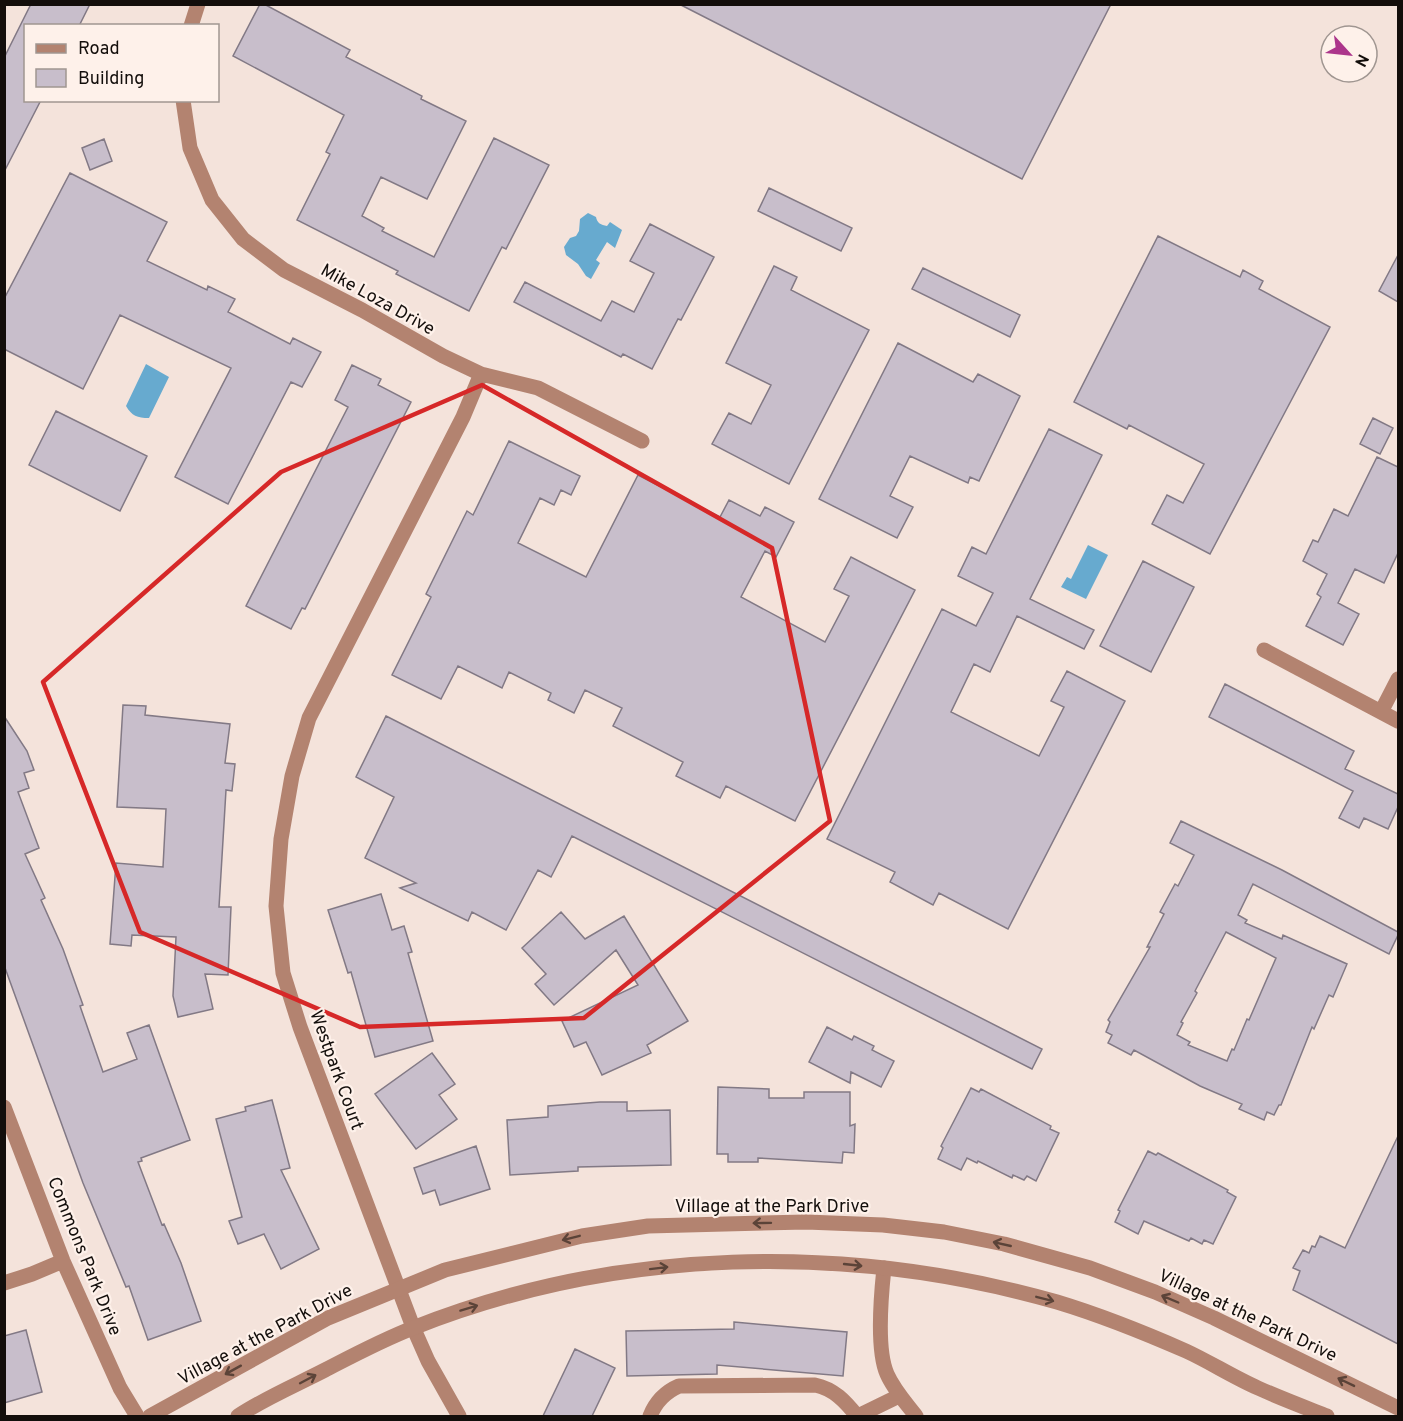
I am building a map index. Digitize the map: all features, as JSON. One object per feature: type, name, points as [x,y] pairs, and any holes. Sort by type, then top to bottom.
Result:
[{"type":"street","points":[[192,24],[198,4]]},
{"type":"street","name":"Mike Loza Drive","points":[[183,102],[190,148],[212,200],[243,239],[284,270],[362,310],[443,356],[481,374],[538,388],[642,441]]},
{"type":"street","name":"Westpark Court","points":[[459,1416],[413,1328],[300,1027],[283,973],[276,906],[281,838],[292,776],[309,718],[463,417],[481,374]]},
{"type":"street","points":[[1264,650],[1398,721]]},
{"type":"street","points":[[1381,712],[1398,679]]},
{"type":"street","name":"Commons Park Drive","points":[[4,1107],[63,1261],[120,1388],[137,1416]]},
{"type":"street","name":"Village at the Park Drive","points":[[150,1416],[328,1318],[445,1270],[582,1236],[648,1226],[806,1222],[884,1225],[944,1232],[1004,1244],[1090,1268],[1155,1292],[1214,1318],[1398,1408]]},
{"type":"street","points":[[238,1416],[373,1345],[413,1328],[533,1289],[631,1271],[715,1262],[763,1260],[828,1262],[884,1268],[978,1283],[1059,1303],[1186,1352],[1257,1388],[1327,1416]]},
{"type":"street","points":[[4,1283],[63,1261]]},
{"type":"street","points":[[884,1268],[881,1300],[882,1342],[886,1372],[916,1416]]},
{"type":"street","points":[[650,1416],[666,1391],[679,1386],[803,1385],[827,1388],[843,1399],[857,1416],[900,1395]]},
{"type":"highlighted area","points":[[482,385],[772,548],[830,821],[584,1018],[360,1027],[140,932],[43,682],[281,472]]},
{"type":"water","points":[[588,213],[596,217],[601,224],[607,226],[610,222],[622,230],[615,248],[607,242],[596,260],[600,263],[591,279],[586,276],[578,264],[566,255],[564,247],[570,238],[576,236],[580,219]]},
{"type":"water","points":[[146,364],[169,377],[149,418],[141,418],[130,412],[126,406]]},
{"type":"water","points":[[1088,545],[1108,555],[1086,599],[1061,587],[1067,577],[1071,579]]},
{"type":"building","points":[[31,4],[90,4],[80,24],[24,24],[24,102],[40,102],[4,172],[4,58]]},
{"type":"building","points":[[260,4],[264,4],[350,50],[346,57],[466,121],[427,199],[381,177],[362,216],[384,228],[382,231],[434,257],[494,138],[549,165],[506,249],[502,247],[469,311],[396,274],[398,271],[297,220],[330,154],[326,152],[344,115],[233,56]]},
{"type":"building","points":[[679,4],[1111,4],[1022,179]]},
{"type":"building","points":[[104,139],[112,161],[90,170],[82,148]]},
{"type":"building","points":[[70,173],[167,222],[147,261],[207,290],[208,286],[235,299],[228,312],[290,344],[293,338],[321,352],[302,387],[291,382],[228,504],[175,477],[231,368],[120,315],[83,389],[4,349],[4,299]]},
{"type":"building","points":[[769,188],[852,228],[841,251],[758,211]]},
{"type":"building","points":[[650,224],[714,257],[652,369],[623,354],[621,357],[514,302],[525,282],[601,321],[612,301],[634,312],[654,273],[630,261]]},
{"type":"building","points":[[1158,236],[1240,277],[1243,270],[1263,281],[1259,289],[1330,327],[1210,554],[1152,524],[1167,495],[1183,503],[1204,464],[1129,425],[1127,429],[1074,402]]},
{"type":"building","points":[[1398,255],[1398,302],[1379,291]]},
{"type":"building","points":[[774,266],[797,277],[791,290],[869,330],[789,484],[712,444],[729,413],[751,424],[771,385],[726,363]]},
{"type":"building","points":[[923,268],[1020,315],[1010,337],[912,289]]},
{"type":"building","points":[[898,343],[973,382],[978,374],[1020,396],[979,481],[970,477],[968,483],[910,456],[890,496],[913,507],[897,538],[819,499]]},
{"type":"building","points":[[352,365],[381,379],[378,385],[411,402],[305,609],[302,608],[291,629],[246,606],[348,407],[335,400]]},
{"type":"building","points":[[56,411],[147,456],[120,511],[29,465]]},
{"type":"building","points":[[1373,418],[1393,428],[1380,454],[1360,444]]},
{"type":"building","points":[[1049,429],[1102,455],[1030,599],[1094,630],[1084,649],[1017,616],[990,672],[974,664],[951,712],[1039,756],[1064,707],[1051,701],[1067,671],[1125,701],[1008,929],[939,893],[933,905],[890,882],[895,872],[827,839],[942,609],[976,626],[993,593],[958,576],[972,547],[986,554]]},
{"type":"building","points":[[509,441],[580,476],[571,495],[561,490],[554,505],[540,498],[518,543],[586,577],[638,475],[720,517],[729,500],[760,516],[765,507],[794,522],[776,557],[765,551],[741,597],[825,642],[849,596],[834,589],[851,557],[915,590],[795,821],[726,786],[720,798],[676,776],[683,762],[613,726],[622,708],[585,690],[574,713],[548,700],[551,693],[509,672],[502,688],[458,666],[441,699],[392,675],[431,597],[426,594],[467,511],[473,515]]},
{"type":"building","points":[[1377,457],[1398,467],[1398,553],[1384,583],[1355,569],[1338,603],[1359,614],[1343,645],[1306,626],[1321,597],[1317,594],[1327,574],[1303,561],[1313,540],[1318,542],[1334,509],[1348,516]]},
{"type":"building","points":[[1143,561],[1194,587],[1151,672],[1100,646]]},
{"type":"building","points":[[1225,684],[1354,751],[1345,769],[1398,794],[1398,807],[1388,829],[1364,818],[1359,828],[1339,818],[1353,791],[1209,717]]},
{"type":"building","points":[[123,705],[146,706],[145,715],[230,724],[225,763],[235,764],[232,791],[226,790],[219,907],[231,907],[228,975],[205,974],[213,1009],[178,1017],[173,996],[176,937],[132,935],[131,946],[110,944],[116,863],[163,867],[166,809],[117,807]]},
{"type":"building","points":[[4,716],[27,751],[34,770],[24,773],[29,788],[18,792],[39,848],[25,854],[45,898],[41,900],[63,949],[103,1072],[137,1059],[127,1033],[149,1025],[190,1140],[141,1158],[142,1161],[138,1162],[162,1225],[164,1224],[181,1263],[201,1321],[148,1340],[129,1286],[126,1287],[83,1183],[4,965]]},
{"type":"building","points":[[386,716],[1042,1049],[1032,1069],[572,836],[551,877],[538,870],[506,930],[472,912],[468,921],[400,888],[416,883],[365,858],[394,797],[356,777]]},
{"type":"building","points":[[1181,821],[1282,870],[1398,932],[1389,954],[1253,884],[1238,915],[1247,920],[1245,923],[1282,939],[1283,935],[1347,964],[1333,997],[1329,995],[1314,1029],[1312,1027],[1281,1105],[1274,1115],[1267,1112],[1264,1120],[1239,1109],[1242,1104],[1200,1086],[1134,1050],[1131,1055],[1108,1043],[1112,1035],[1106,1032],[1110,1022],[1108,1020],[1150,947],[1147,947],[1164,914],[1160,912],[1175,884],[1178,886],[1194,855],[1170,843]],"holes":[[[1226,932],[1276,958],[1249,1020],[1247,1019],[1227,1061],[1188,1045],[1190,1042],[1177,1035],[1183,1023],[1181,1022],[1197,993],[1195,991]]]},
{"type":"building","points":[[381,894],[392,930],[404,926],[412,952],[408,953],[433,1041],[375,1057],[351,972],[348,973],[328,910]]},
{"type":"building","points":[[561,912],[585,939],[624,916],[688,1021],[647,1045],[651,1053],[602,1075],[586,1042],[574,1047],[562,1021],[638,985],[616,950],[554,1005],[535,984],[546,974],[522,948]]},
{"type":"building","points":[[827,1027],[852,1040],[854,1036],[874,1046],[872,1050],[894,1061],[881,1087],[851,1072],[850,1083],[809,1062]]},
{"type":"building","points":[[432,1053],[455,1084],[439,1095],[457,1119],[416,1149],[375,1094]]},
{"type":"building","points":[[718,1087],[769,1089],[769,1098],[804,1098],[804,1092],[850,1092],[850,1126],[855,1124],[854,1153],[843,1152],[842,1163],[758,1158],[758,1162],[728,1162],[728,1154],[717,1154]]},
{"type":"building","points":[[971,1088],[979,1092],[981,1089],[1051,1126],[1050,1129],[1059,1133],[1036,1181],[1027,1176],[1024,1180],[1013,1175],[1012,1178],[967,1158],[961,1170],[938,1159],[943,1148],[941,1146]]},
{"type":"building","points":[[272,1100],[290,1168],[281,1170],[319,1249],[281,1269],[264,1234],[238,1244],[229,1221],[242,1217],[216,1119],[246,1111],[245,1107]]},
{"type":"building","points":[[627,1102],[627,1111],[670,1110],[671,1165],[578,1167],[578,1171],[510,1175],[507,1120],[548,1117],[548,1106]]},
{"type":"building","points":[[1398,1136],[1398,1344],[1293,1290],[1300,1271],[1293,1268],[1303,1250],[1309,1253],[1320,1236],[1345,1248]]},
{"type":"building","points":[[476,1146],[490,1189],[440,1205],[435,1190],[423,1194],[414,1168]]},
{"type":"building","points":[[1148,1151],[1156,1155],[1158,1153],[1228,1190],[1227,1192],[1236,1197],[1213,1244],[1204,1240],[1202,1244],[1191,1238],[1189,1241],[1144,1221],[1138,1234],[1115,1222],[1120,1211],[1118,1210]]},
{"type":"building","points":[[734,1322],[847,1332],[843,1376],[717,1365],[717,1374],[627,1376],[626,1331],[734,1329]]},
{"type":"building","points":[[26,1330],[42,1392],[4,1403],[4,1336]]},
{"type":"building","points":[[575,1349],[615,1368],[592,1416],[543,1416]]}]
